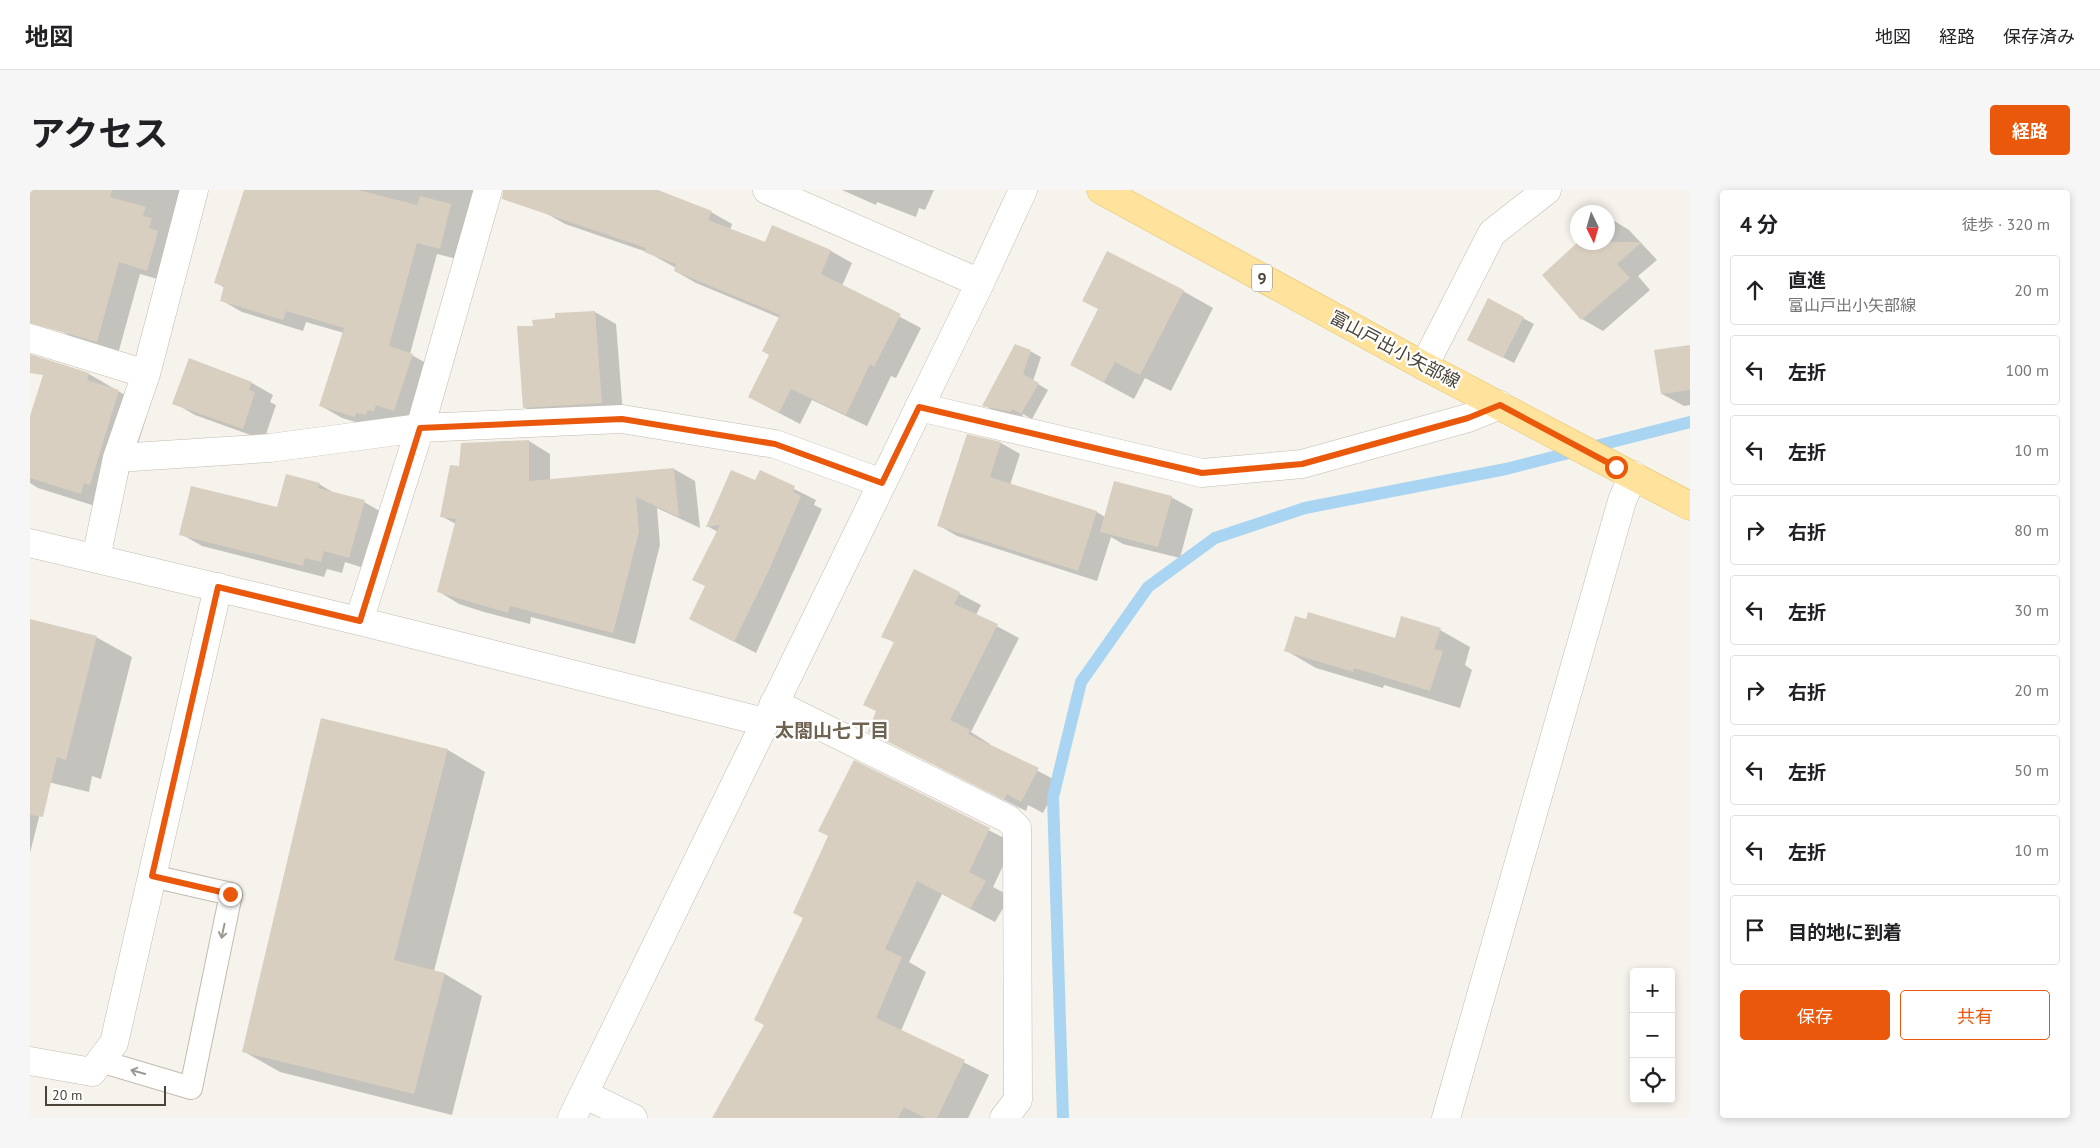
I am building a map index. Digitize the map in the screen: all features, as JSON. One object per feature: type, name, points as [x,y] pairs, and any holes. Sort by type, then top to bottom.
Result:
[{"type":"main road","name":"富山戸出小矢部線","points":[[1101,190],[1424,366],[1690,506]]},
{"type":"street","points":[[96,558],[117,458],[146,374],[194,190]]},
{"type":"street","points":[[360,621],[420,428],[488,190]]},
{"type":"street","points":[[767,190],[980,283]]},
{"type":"street","points":[[572,1118],[980,283],[1023,190]]},
{"type":"street","points":[[1424,366],[1492,233],[1547,190]]},
{"type":"street","points":[[30,338],[146,374]]},
{"type":"street","points":[[919,407],[1202,473],[1302,464],[1468,418],[1510,410]]},
{"type":"street","points":[[117,458],[270,448],[420,428],[622,419],[775,444],[882,483]]},
{"type":"street","points":[[1446,1118],[1622,501],[1625,471]]},
{"type":"street","points":[[30,543],[360,621],[769,713],[1008,819],[1017,828],[1018,1100],[1004,1118]]},
{"type":"street","points":[[30,1061],[92,1072],[114,1043],[218,587]]},
{"type":"street","points":[[584,1094],[633,1118]]},
{"type":"lane","points":[[100,1061],[191,1088],[230,894],[152,876]]},
{"type":"building","points":[[112,190],[110,197],[146,207],[143,216],[152,218],[149,228],[158,231],[147,271],[119,262],[97,342],[30,323],[30,191]]},
{"type":"building","points":[[244,190],[358,190],[417,205],[420,196],[451,204],[440,249],[417,243],[389,346],[413,354],[394,411],[376,405],[374,412],[368,410],[366,415],[356,413],[355,417],[319,406],[344,328],[286,311],[283,320],[220,301],[224,286],[214,283]]},
{"type":"building","points":[[503,190],[658,190],[712,211],[708,220],[765,242],[772,225],[831,250],[821,274],[901,314],[874,367],[870,364],[846,415],[791,389],[779,413],[748,397],[769,355],[762,351],[780,315],[674,271],[676,264],[644,252],[646,248],[502,199]]},
{"type":"building","points":[[1615,242],[1642,242],[1617,264],[1630,278],[1581,320],[1542,275],[1570,249],[1615,250]]},
{"type":"building","points":[[1107,251],[1184,290],[1140,375],[1115,362],[1104,382],[1070,365],[1098,309],[1082,301]]},
{"type":"building","points":[[1488,298],[1524,317],[1503,358],[1467,340]]},
{"type":"building","points":[[595,311],[602,403],[523,408],[517,326],[533,326],[532,320],[555,318],[555,313]]},
{"type":"building","points":[[1015,344],[1031,350],[1023,374],[1039,383],[1021,414],[1012,409],[1011,412],[982,406]]},
{"type":"building","points":[[1690,345],[1690,390],[1661,394],[1654,350]]},
{"type":"building","points":[[30,354],[89,373],[87,380],[119,390],[90,485],[84,483],[81,494],[30,478],[30,416],[43,375],[30,373]]},
{"type":"building","points":[[189,358],[252,382],[249,390],[255,392],[243,429],[172,404]]},
{"type":"building","points":[[967,434],[1001,442],[990,477],[1097,511],[1078,571],[937,526]]},
{"type":"building","points":[[529,440],[529,481],[674,468],[679,517],[636,497],[639,532],[613,633],[510,606],[508,613],[437,592],[456,519],[440,517],[450,465],[459,466],[461,443]]},
{"type":"building","points":[[731,470],[755,480],[760,470],[795,486],[793,492],[801,496],[770,568],[734,642],[689,619],[705,586],[692,580],[720,525],[706,527]]},
{"type":"building","points":[[286,474],[320,483],[318,488],[365,500],[349,558],[324,551],[321,562],[305,558],[303,566],[179,535],[191,486],[277,507]]},
{"type":"building","points":[[1114,481],[1172,496],[1158,547],[1100,532]]},
{"type":"building","points":[[914,569],[960,592],[954,604],[998,624],[950,720],[970,730],[968,734],[1039,768],[1021,802],[1007,794],[1004,800],[868,732],[876,711],[863,705],[894,642],[881,637]]},
{"type":"building","points":[[1308,612],[1395,638],[1401,616],[1441,628],[1434,649],[1443,651],[1430,691],[1354,668],[1353,672],[1284,651],[1295,616],[1306,619]]},
{"type":"building","points":[[30,619],[97,636],[66,760],[57,757],[43,817],[30,815]]},
{"type":"building","points":[[321,718],[448,749],[394,960],[445,973],[414,1094],[242,1052]]},
{"type":"building","points":[[854,760],[990,828],[969,872],[986,881],[970,909],[917,881],[885,949],[902,957],[876,1018],[965,1060],[937,1118],[925,1118],[904,1107],[898,1118],[712,1118],[764,1025],[754,1020],[803,918],[793,913],[828,836],[818,831]]},
{"type":"waterway","points":[[1063,1118],[1053,797],[1081,682],[1148,587],[1215,538],[1305,508],[1506,469],[1690,422]]},
{"type":"district","name":"太閤山七丁目","points":[[832,730]]},
{"type":"route","points":[[230,894],[152,876],[218,587],[360,621],[420,428],[622,419],[775,444],[882,483],[919,407],[1202,473],[1302,464],[1468,418],[1500,405],[1616,467]]}]
